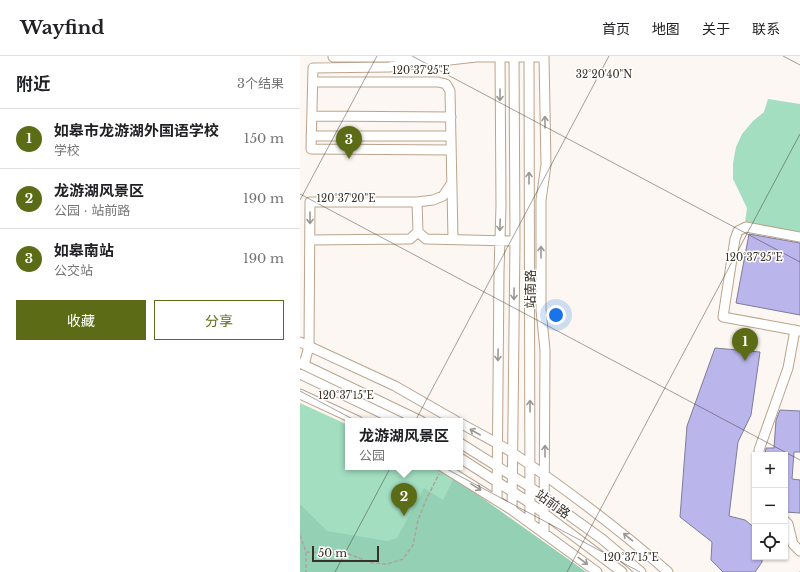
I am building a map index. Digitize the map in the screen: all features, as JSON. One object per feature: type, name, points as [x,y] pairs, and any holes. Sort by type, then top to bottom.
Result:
[{"type":"street","points":[[497,500],[501,206],[500,56]]},
{"type":"street","name":"站南路","points":[[512,510],[514,56]]},
{"type":"street","points":[[333,57],[544,57],[546,165],[541,200],[541,310],[545,350],[544,532]]},
{"type":"street","points":[[451,150],[311,149],[313,68],[389,67],[476,57]]},
{"type":"street","name":"站南路","points":[[529,57],[530,522]]},
{"type":"street","points":[[313,82],[438,82],[446,84],[450,91],[452,239]]},
{"type":"street","points":[[312,116],[451,117]]},
{"type":"street","points":[[311,136],[451,136]]},
{"type":"street","points":[[301,367],[309,346],[310,202],[417,202],[433,200],[444,196],[452,184]]},
{"type":"street","points":[[417,202],[418,232],[426,239],[514,241]]},
{"type":"street","points":[[759,452],[788,368],[797,330],[723,317],[735,239],[738,231],[746,227],[800,237]]},
{"type":"street","points":[[310,240],[410,239],[418,232]]},
{"type":"street","points":[[300,342],[394,386],[451,418]]},
{"type":"street","points":[[301,367],[393,418]]},
{"type":"street","points":[[301,367],[415,418]]},
{"type":"street","points":[[300,394],[352,418]]},
{"type":"street","points":[[463,425],[512,453],[545,476],[624,534],[668,572]]},
{"type":"street","name":"站前路","points":[[463,445],[530,487],[602,539],[641,572]]},
{"type":"street","name":"站前路","points":[[463,460],[530,503],[622,572]]},
{"type":"street","points":[[444,470],[497,500],[544,532],[597,572]]},
{"type":"street","points":[[788,524],[794,544],[800,551]]},
{"type":"path","points":[[306,552],[346,553],[372,563],[387,564],[403,559],[413,545],[418,520],[426,500],[441,470]]},
{"type":"path","points":[[300,535],[306,552],[306,572]]},
{"type":"green space","points":[[768,99],[800,104],[800,232],[745,223],[747,208],[733,179],[733,163],[736,147],[742,134],[753,121],[764,112]]},
{"type":"green space","points":[[300,403],[345,424],[345,470],[440,470],[454,478],[586,572],[300,572]]},
{"type":"green space","points":[[454,478],[586,572],[300,572],[300,504],[327,531],[387,541],[397,538],[424,488],[443,500]]},
{"type":"building","points":[[749,234],[800,243],[800,315],[736,303]]},
{"type":"building","points":[[715,348],[760,352],[751,415],[738,442],[729,516],[745,520],[752,526],[752,560],[762,560],[755,572],[723,572],[711,560],[712,542],[680,517],[687,426]]},
{"type":"building","points":[[780,410],[800,411],[800,452],[794,452],[792,479],[800,480],[800,513],[788,512],[788,452],[765,452],[766,448],[774,448],[776,420]]},
{"type":"place","name":"如皋南站","points":[[349,159]]},
{"type":"place","name":"如皋市龙游湖外国语学校","points":[[745,361]]},
{"type":"place","name":"龙游湖风景区","points":[[404,516]]}]
